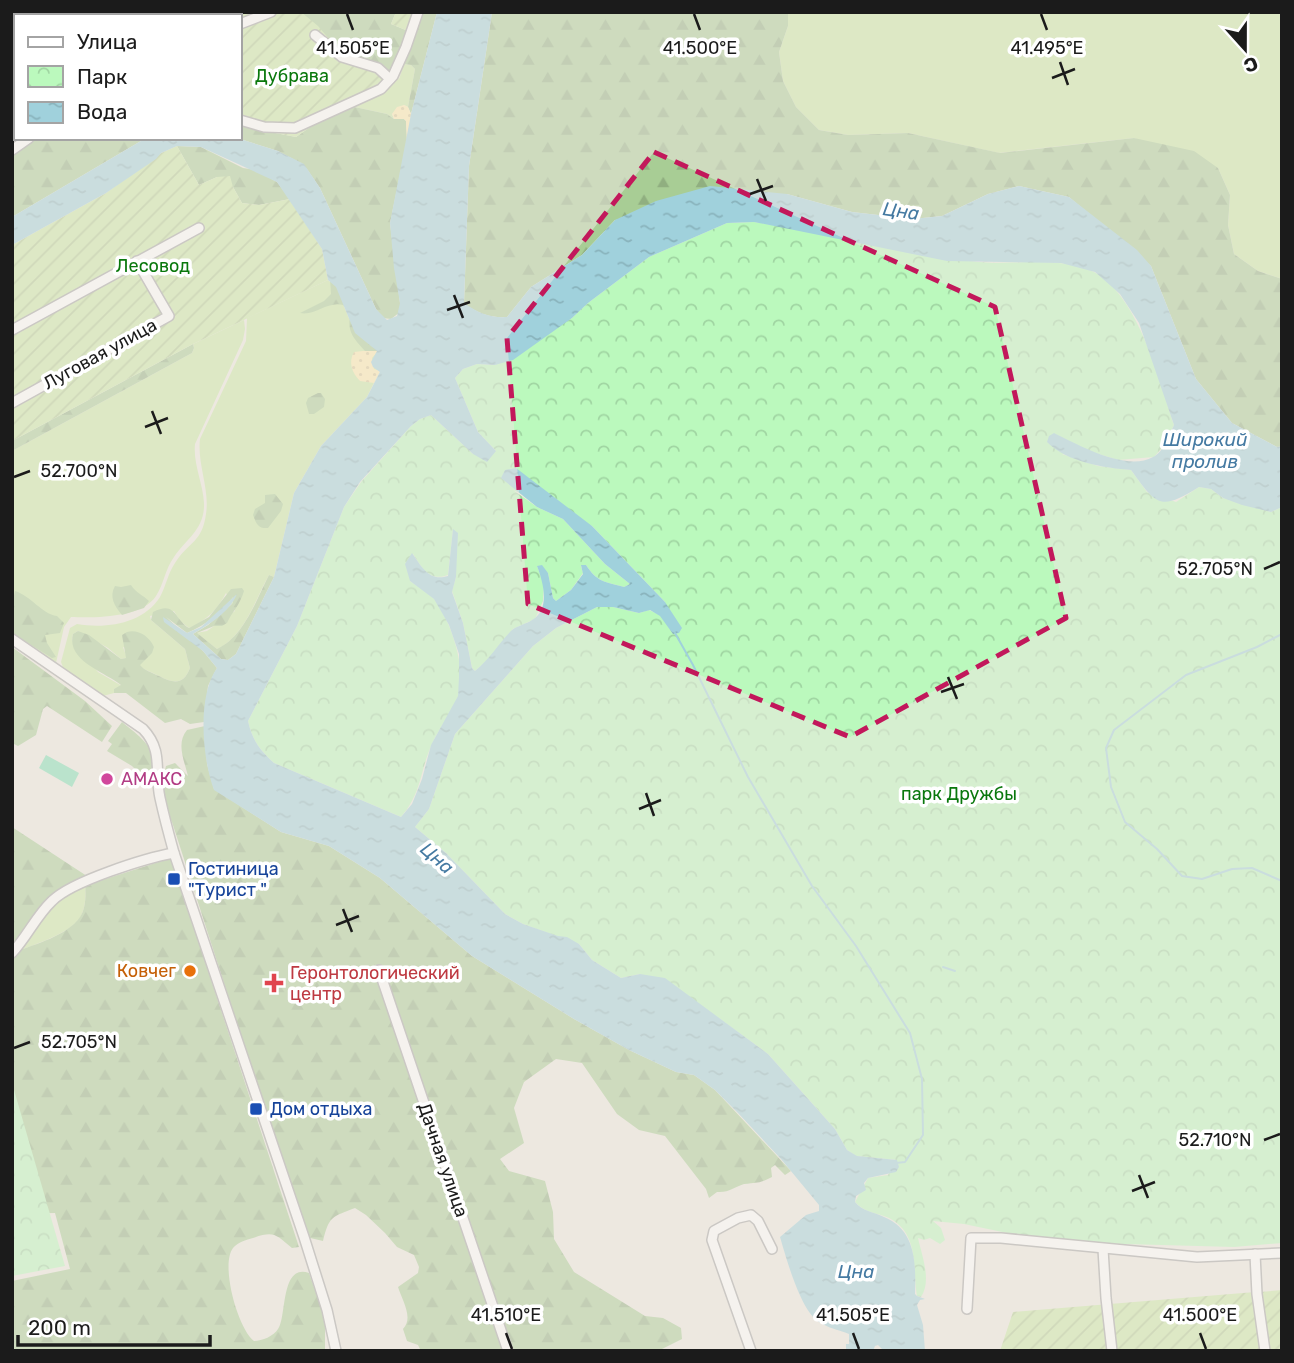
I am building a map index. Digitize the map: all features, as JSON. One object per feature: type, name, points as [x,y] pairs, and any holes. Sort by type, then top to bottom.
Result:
[{"type":"street","points":[[242,121],[264,127],[295,128],[381,89],[390,79],[406,47],[418,12]]},
{"type":"street","points":[[242,23],[275,13]]},
{"type":"street","points":[[315,35],[342,57],[378,68],[390,79]]},
{"type":"street","points":[[12,330],[199,228]]},
{"type":"street","name":"Луговая улица","points":[[12,403],[169,316],[137,261]]},
{"type":"street","points":[[12,639],[151,737],[158,758],[160,797],[174,853],[304,1237],[327,1310],[336,1351]]},
{"type":"street","points":[[12,953],[39,915],[60,894],[139,860],[174,853]]},
{"type":"street","name":"Дачная улица","points":[[379,970],[508,1351]]},
{"type":"street","points":[[751,1351],[712,1240],[714,1231],[738,1218],[751,1215],[758,1221],[772,1249]]},
{"type":"street","points":[[967,1309],[971,1238],[1001,1238],[1197,1256],[1282,1253]]},
{"type":"street","points":[[1103,1249],[1112,1351]]},
{"type":"street","points":[[1255,1254],[1257,1294],[1265,1351]]},
{"type":"highlighted area","points":[[654,152],[995,307],[1066,618],[850,737],[528,604],[507,338]]},
{"type":"green space","points":[[12,12],[197,12],[198,14],[14,14],[14,140],[143,140],[12,217]]},
{"type":"green space","name":"Дубрава","points":[[197,12],[301,12],[318,26],[343,55],[392,72],[399,79],[385,91],[326,116],[296,137],[242,126],[242,14]]},
{"type":"green space","points":[[396,12],[391,24],[408,31],[392,72],[343,55],[299,13]]},
{"type":"green space","points":[[396,12],[415,12],[408,31],[391,24]]},
{"type":"green space","points":[[422,12],[437,12],[411,114],[408,107],[415,69],[404,64]]},
{"type":"green space","points":[[492,12],[788,12],[788,26],[779,52],[783,81],[796,107],[819,130],[848,135],[908,133],[1000,153],[1134,138],[1194,151],[1218,168],[1230,195],[1228,225],[1234,254],[1258,271],[1282,279],[1282,446],[1277,447],[1232,423],[1196,379],[1151,266],[1069,197],[1019,186],[988,194],[942,216],[913,219],[852,212],[787,194],[615,220],[582,255],[531,287],[507,317],[490,316],[474,310],[464,304],[469,166]]},
{"type":"green space","points":[[788,12],[1282,12],[1282,279],[1258,271],[1234,254],[1228,225],[1230,195],[1218,168],[1134,138],[999,153],[908,133],[848,135],[819,130],[796,107],[783,81],[779,52],[788,26]]},
{"type":"green space","points":[[404,64],[415,69],[408,107],[404,105],[392,114],[394,119],[387,114],[350,106],[399,79]]},
{"type":"green space","points":[[350,106],[406,121],[407,141],[390,223],[400,312],[391,319],[383,318],[376,309],[320,188],[304,165],[278,151],[242,140],[242,126],[296,137],[326,116]]},
{"type":"green space","points":[[177,146],[201,147],[243,168],[256,170],[277,182],[290,199],[259,205],[242,203],[233,187],[217,177],[199,185]]},
{"type":"green space","name":"Лесовод","points":[[177,146],[199,185],[217,177],[230,176],[242,203],[259,205],[290,199],[322,249],[328,280],[193,344],[12,441],[12,245],[106,193],[161,153]]},
{"type":"green space","name":"парк Дружбы","points":[[754,222],[951,258],[992,263],[1068,264],[1094,272],[1109,283],[1123,299],[1135,319],[1154,363],[1174,425],[1154,457],[1118,460],[1092,452],[1062,454],[1098,466],[1131,470],[1147,492],[1176,502],[1199,487],[1211,489],[1223,498],[1271,512],[1282,507],[1282,1243],[1234,1247],[1051,1242],[964,1224],[933,1221],[941,1228],[945,1240],[940,1244],[930,1238],[918,1238],[924,1260],[926,1284],[921,1297],[917,1296],[913,1252],[906,1233],[889,1218],[866,1210],[855,1202],[868,1178],[888,1175],[897,1160],[856,1156],[847,1150],[835,1129],[768,1054],[720,1019],[640,974],[621,978],[592,960],[579,944],[523,924],[505,914],[446,853],[415,827],[429,809],[455,734],[533,646],[556,628],[597,607],[613,607],[639,613],[649,610],[660,615],[665,602],[592,526],[513,490],[537,507],[563,519],[605,564],[630,584],[624,587],[607,582],[594,575],[586,565],[581,566],[583,573],[571,590],[556,601],[548,573],[537,566],[544,584],[543,601],[535,619],[513,629],[489,659],[475,671],[452,591],[456,577],[453,530],[448,575],[431,575],[423,569],[413,554],[410,581],[433,597],[441,610],[452,634],[461,674],[458,697],[432,744],[417,790],[401,817],[274,763],[254,739],[248,721],[297,626],[344,507],[361,482],[411,426],[431,415],[473,454],[496,451],[478,432],[455,378],[463,369],[477,364],[495,365],[572,318],[649,257],[727,223]]},
{"type":"green space","points":[[330,279],[334,279],[378,351],[365,351],[357,342],[350,329],[351,313],[343,305],[300,313],[324,301],[331,294]]},
{"type":"green space","points":[[328,280],[336,287],[355,333],[378,351],[380,371],[367,397],[321,446],[294,493],[274,577],[269,575],[248,617],[235,636],[217,649],[196,633],[207,631],[235,611],[226,593],[211,614],[189,628],[180,621],[174,611],[150,616],[151,620],[185,649],[190,668],[181,680],[164,678],[139,665],[148,656],[123,647],[127,658],[121,659],[108,648],[78,631],[73,634],[72,640],[98,672],[122,686],[114,689],[114,693],[103,696],[64,670],[61,662],[70,628],[77,624],[112,625],[134,619],[153,606],[160,597],[173,567],[198,536],[204,524],[207,505],[200,439],[246,341],[247,318]]},
{"type":"green space","points":[[244,320],[243,340],[195,444],[195,459],[204,503],[202,520],[171,562],[159,591],[149,603],[129,613],[71,617],[64,627],[56,663],[12,632],[12,451],[192,353],[193,344]]},
{"type":"green space","points":[[193,344],[192,353],[12,451],[12,441]]},
{"type":"green space","points":[[318,393],[325,399],[324,407],[314,414],[309,414],[306,403],[308,398]]},
{"type":"green space","points":[[275,494],[283,504],[281,511],[268,528],[262,528],[253,515],[255,509],[265,503],[265,495]]},
{"type":"green space","points":[[269,575],[274,577],[236,654],[228,660],[221,659],[193,634],[233,603],[233,597],[213,618],[187,633],[166,617],[203,651],[217,668],[208,686],[204,722],[190,724],[181,719],[165,723],[126,693],[114,693],[114,689],[121,685],[88,665],[75,652],[73,634],[78,631],[89,635],[121,659],[126,658],[122,635],[131,631],[139,633],[154,647],[152,653],[140,665],[169,680],[181,680],[190,668],[185,649],[151,620],[153,612],[171,609],[189,628],[209,617],[231,589],[242,588],[242,596],[227,623],[197,633],[217,649],[235,636],[242,627]]},
{"type":"green space","points":[[131,585],[149,601],[144,608],[122,615],[113,601],[112,593],[115,586]]},
{"type":"green space","points":[[15,591],[64,623],[60,633],[45,635],[56,657],[52,658],[12,633]]},
{"type":"green space","points":[[12,647],[85,701],[112,726],[102,742],[47,706],[43,709],[36,735],[18,746],[12,743]]},
{"type":"green space","points":[[122,722],[138,735],[153,756],[154,774],[151,785],[132,766],[107,751],[112,744],[108,741]]},
{"type":"green space","points":[[205,726],[207,764],[214,789],[281,832],[329,846],[380,878],[472,956],[574,1019],[629,1050],[676,1072],[694,1075],[715,1090],[791,1171],[785,1175],[775,1165],[771,1168],[772,1177],[717,1192],[709,1198],[706,1189],[665,1136],[639,1130],[617,1114],[582,1063],[556,1059],[524,1082],[514,1108],[524,1143],[500,1159],[509,1171],[545,1181],[553,1212],[554,1239],[574,1272],[645,1316],[663,1318],[681,1328],[682,1339],[658,1351],[421,1351],[418,1345],[407,1341],[403,1329],[407,1314],[398,1287],[418,1273],[419,1267],[414,1255],[397,1247],[366,1215],[355,1208],[333,1218],[323,1241],[306,1237],[172,822],[159,796],[166,766],[175,763],[188,776],[182,740],[187,730]]},
{"type":"green space","points":[[46,755],[79,773],[72,787],[39,768]]},
{"type":"green space","points":[[12,827],[96,882],[171,858],[299,1247],[292,1248],[270,1234],[240,1243],[233,1248],[229,1268],[237,1311],[254,1341],[268,1338],[276,1332],[281,1323],[286,1293],[293,1276],[300,1272],[309,1273],[325,1319],[325,1351],[12,1351],[12,1281],[70,1269],[55,1213],[12,1214]],"holes":[[[85,883],[83,909],[74,924],[50,939],[15,952],[60,894]]]},
{"type":"green space","points":[[85,883],[84,908],[76,922],[50,938],[13,953],[53,900]]},
{"type":"green space","points":[[12,1083],[65,1266],[12,1276]]},
{"type":"green space","points":[[1282,1290],[1282,1351],[1270,1351],[1260,1292]]},
{"type":"green space","points":[[1255,1292],[1266,1351],[1000,1351],[1013,1312]]},
{"type":"sand","points":[[404,105],[411,114],[407,141],[406,121],[394,119],[392,114],[397,107]]},
{"type":"sand","points":[[378,351],[372,358],[374,369],[380,371],[374,383],[360,381],[353,371],[351,360],[354,352]]},
{"type":"water","name":"Цна","points":[[437,12],[492,12],[469,166],[464,303],[474,310],[490,316],[507,317],[531,287],[582,255],[615,220],[656,201],[710,186],[787,194],[852,212],[913,219],[942,216],[988,194],[1019,186],[1069,197],[1137,250],[1151,266],[1196,379],[1232,423],[1277,447],[1282,446],[1282,507],[1271,512],[1242,505],[1223,498],[1211,489],[1199,487],[1176,500],[1160,501],[1147,491],[1131,470],[1098,466],[1075,459],[1064,455],[1047,442],[1049,436],[1054,433],[1103,455],[1142,461],[1160,451],[1174,425],[1139,323],[1120,294],[1095,272],[1061,263],[947,261],[754,222],[727,223],[649,257],[572,318],[513,360],[495,365],[477,364],[463,369],[455,378],[478,432],[496,451],[487,462],[473,454],[431,415],[411,426],[360,482],[344,507],[297,626],[248,721],[257,744],[274,763],[401,817],[412,804],[431,745],[458,696],[459,677],[459,654],[449,625],[434,599],[410,581],[405,564],[412,553],[431,575],[448,576],[453,529],[458,533],[456,577],[452,592],[475,671],[512,630],[532,620],[542,609],[544,595],[537,566],[542,565],[548,573],[556,601],[571,590],[583,574],[581,565],[586,565],[594,575],[607,582],[624,587],[630,584],[605,564],[563,519],[537,507],[501,478],[505,470],[516,468],[592,526],[665,602],[682,628],[679,633],[673,634],[660,616],[650,610],[639,613],[613,607],[597,607],[556,628],[533,646],[455,734],[429,809],[415,827],[446,853],[505,914],[523,924],[567,937],[579,944],[592,960],[621,978],[640,974],[665,978],[768,1054],[835,1129],[847,1150],[857,1156],[897,1160],[899,1167],[896,1172],[868,1178],[864,1183],[866,1190],[856,1196],[855,1202],[895,1223],[908,1239],[914,1259],[915,1294],[925,1299],[920,1300],[917,1305],[923,1325],[925,1351],[884,1351],[878,1345],[873,1351],[846,1351],[849,1334],[822,1324],[812,1316],[795,1282],[780,1237],[806,1215],[819,1211],[819,1205],[781,1159],[715,1090],[694,1075],[676,1072],[629,1050],[574,1019],[472,956],[380,878],[329,846],[281,832],[214,790],[204,745],[204,710],[206,694],[217,668],[203,651],[164,622],[163,617],[187,633],[201,627],[237,594],[224,612],[193,634],[221,659],[228,660],[236,654],[274,577],[294,493],[321,446],[367,397],[380,372],[371,362],[377,351],[355,333],[336,287],[328,280],[322,249],[277,182],[201,147],[177,146],[161,153],[106,193],[12,245],[12,217],[143,140],[242,140],[278,151],[304,164],[320,188],[376,309],[387,320],[397,316],[400,303],[390,223],[411,114]]},
{"type":"waterway","points":[[675,633],[748,777],[812,886],[856,946],[910,1033],[922,1079],[923,1135],[905,1162],[896,1163]]},
{"type":"waterway","points":[[1282,634],[1257,647],[1186,675],[1114,730],[1106,748],[1111,787],[1125,822],[1157,849],[1182,876],[1202,879],[1232,869],[1252,868],[1282,881]]},
{"type":"waterway","points":[[943,967],[955,971]]},
{"type":"place","name":"АМАКС","points":[[107,779]]},
{"type":"place","name":"Гостиница \"Турист \"","points":[[174,879]]},
{"type":"place","name":"Ковчег","points":[[190,971]]},
{"type":"place","name":"Геронтологический центр","points":[[274,983]]},
{"type":"place","name":"Дом отдыха","points":[[256,1109]]},
{"type":"water label","name":"Широкий пролив","points":[[1205,450]]}]
